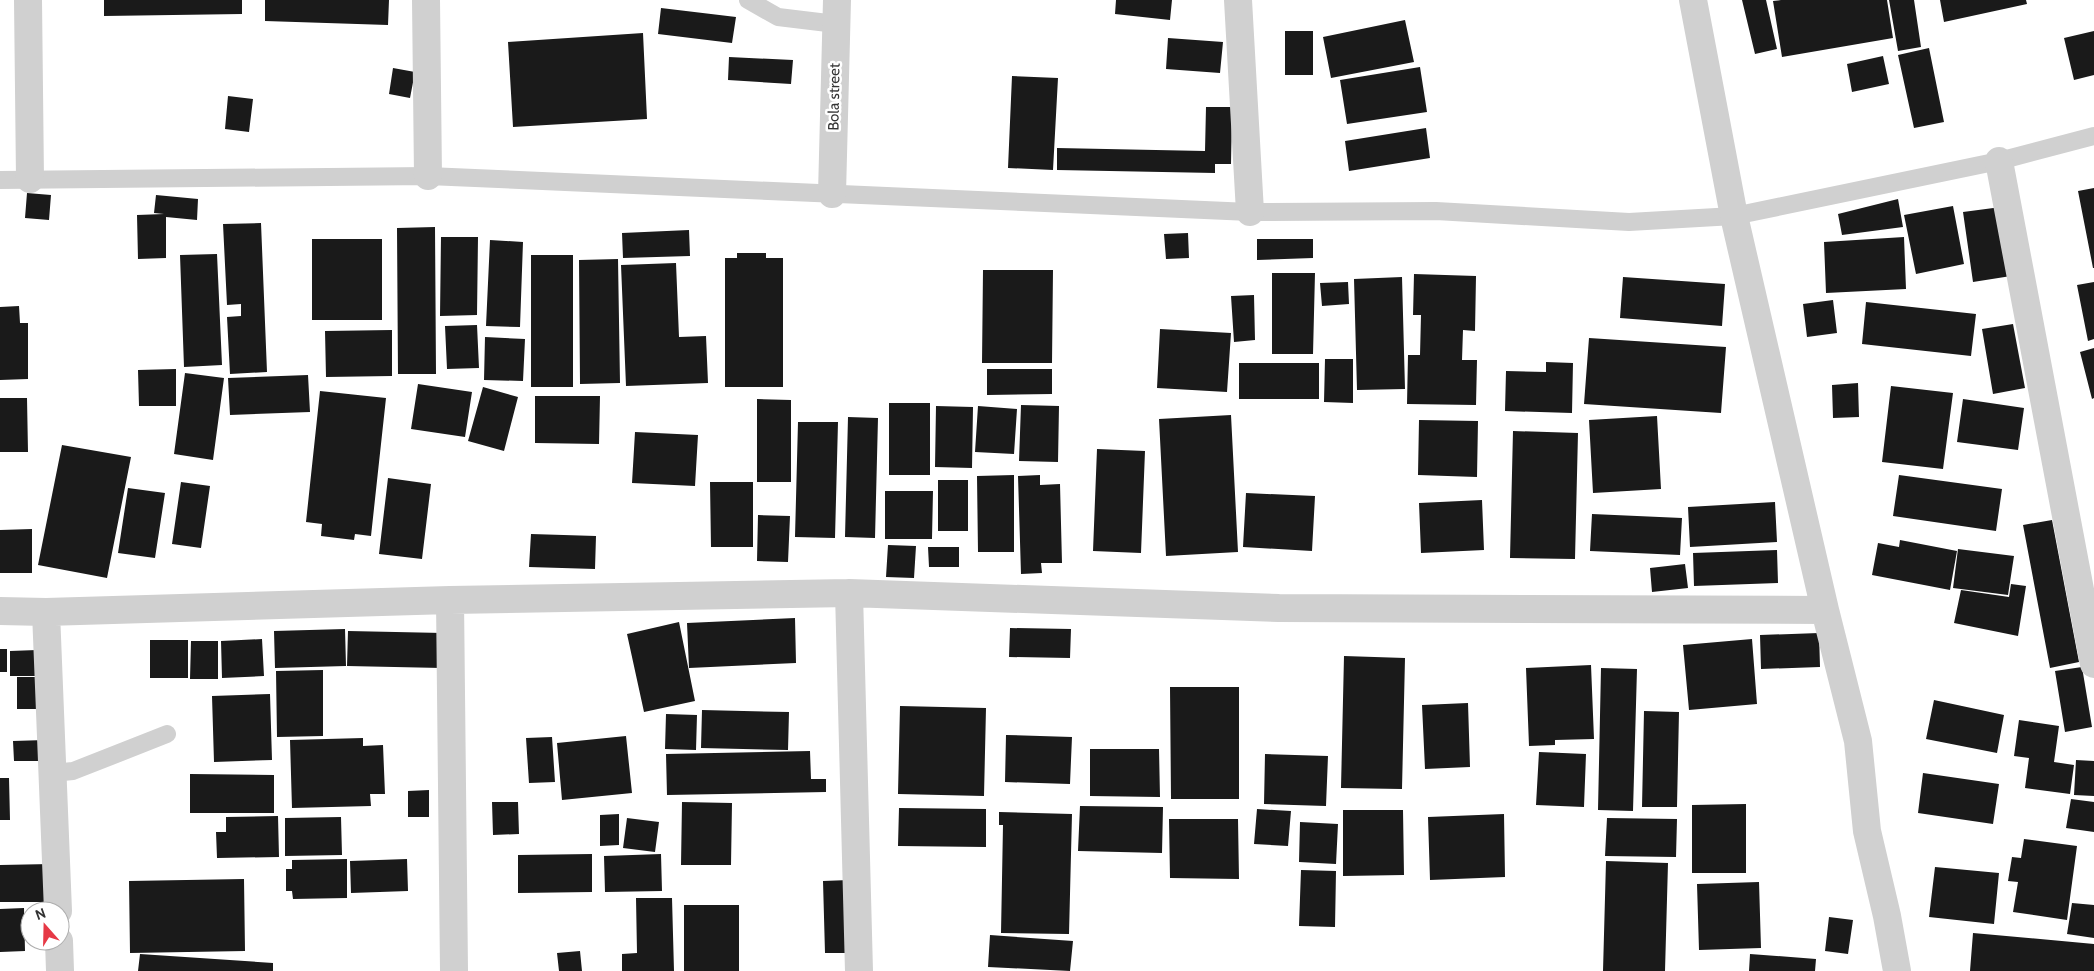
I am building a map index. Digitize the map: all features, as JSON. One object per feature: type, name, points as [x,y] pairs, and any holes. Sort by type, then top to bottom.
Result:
[{"type":"street","points":[[28,0],[30,179]]},
{"type":"street","points":[[426,0],[428,176]]},
{"type":"street","points":[[1238,0],[1250,212]]},
{"type":"street","points":[[1693,0],[1734,216],[1825,610],[1858,741],[1868,831],[1897,971]]},
{"type":"street","name":"Bola street","points":[[832,194],[836,12]]},
{"type":"street","points":[[2000,161],[2084,550],[2094,664]]},
{"type":"street","points":[[0,611],[46,612],[450,600],[849,593],[1279,608],[1825,610]]},
{"type":"street","points":[[849,593],[859,971]]},
{"type":"street","points":[[450,600],[454,971]]},
{"type":"street","points":[[46,612],[58,901]]},
{"type":"street","points":[[59,951],[60,971]]},
{"type":"lane","points":[[748,0],[778,17],[836,12]]},
{"type":"lane","points":[[0,180],[428,176],[1250,212],[1436,211],[1629,222],[1734,216],[2000,161],[2094,136]]},
{"type":"lane","points":[[52,773],[73,771],[167,734]]},
{"type":"building","points":[[104,0],[242,0],[242,14],[104,16]]},
{"type":"building","points":[[265,0],[389,0],[388,25],[265,21]]},
{"type":"building","points":[[1116,0],[1172,0],[1170,20],[1115,14]]},
{"type":"building","points":[[1742,0],[1766,0],[1777,49],[1755,54]]},
{"type":"building","points":[[1887,0],[1893,38],[1782,57],[1773,1]]},
{"type":"building","points":[[1889,0],[1914,0],[1921,47],[1898,51]]},
{"type":"building","points":[[1940,0],[2026,0],[2027,4],[1944,22]]},
{"type":"building","points":[[661,8],[736,17],[732,43],[658,34]]},
{"type":"building","points":[[1405,20],[1414,62],[1331,78],[1323,37]]},
{"type":"building","points":[[1285,31],[1313,31],[1313,75],[1285,75]]},
{"type":"building","points":[[2094,31],[2094,75],[2074,80],[2064,38]]},
{"type":"building","points":[[643,33],[647,119],[513,127],[508,42]]},
{"type":"building","points":[[1168,38],[1223,42],[1220,73],[1166,69]]},
{"type":"building","points":[[1929,48],[1944,122],[1914,128],[1898,55]]},
{"type":"building","points":[[1883,56],[1889,84],[1852,92],[1847,64]]},
{"type":"building","points":[[729,57],[793,60],[791,84],[728,80]]},
{"type":"building","points":[[1420,67],[1427,112],[1347,124],[1340,80]]},
{"type":"building","points":[[393,68],[415,72],[410,98],[389,94]]},
{"type":"building","points":[[1012,76],[1058,78],[1053,170],[1008,168]]},
{"type":"building","points":[[228,96],[253,99],[249,132],[225,129]]},
{"type":"building","points":[[1206,107],[1232,107],[1231,164],[1215,164],[1215,173],[1057,170],[1057,148],[1205,151]]},
{"type":"building","points":[[1426,128],[1430,158],[1349,171],[1345,141]]},
{"type":"building","points":[[2094,188],[2094,268],[2093,268],[2078,191]]},
{"type":"building","points":[[27,193],[51,195],[49,220],[25,218]]},
{"type":"building","points":[[156,195],[198,199],[197,220],[166,217],[166,258],[138,259],[137,215],[164,214],[154,213]]},
{"type":"building","points":[[1898,199],[1903,227],[1842,235],[1838,214]]},
{"type":"building","points":[[1953,206],[1964,264],[1916,274],[1904,215]]},
{"type":"building","points":[[2001,207],[2011,276],[1973,282],[1963,212]]},
{"type":"building","points":[[261,223],[267,372],[230,374],[227,317],[241,316],[241,304],[227,305],[223,224]]},
{"type":"building","points":[[435,227],[436,374],[398,374],[397,228]]},
{"type":"building","points":[[689,230],[690,256],[623,258],[622,233]]},
{"type":"building","points":[[1188,233],[1189,258],[1166,259],[1164,234]]},
{"type":"building","points":[[441,237],[478,237],[477,315],[440,316]]},
{"type":"building","points":[[1904,237],[1906,289],[1826,293],[1824,242]]},
{"type":"building","points":[[312,239],[382,239],[382,320],[312,320]]},
{"type":"building","points":[[1257,239],[1313,239],[1313,258],[1257,260]]},
{"type":"building","points":[[490,240],[523,242],[520,327],[486,326]]},
{"type":"building","points":[[737,253],[766,253],[766,258],[783,258],[783,387],[725,387],[725,258],[737,258]]},
{"type":"building","points":[[217,254],[222,365],[184,367],[180,255]]},
{"type":"building","points":[[531,255],[573,255],[573,387],[531,387]]},
{"type":"building","points":[[618,259],[620,383],[580,384],[579,260]]},
{"type":"building","points":[[676,263],[679,337],[706,336],[708,383],[626,386],[621,265]]},
{"type":"building","points":[[983,270],[1053,270],[1052,363],[982,363]]},
{"type":"building","points":[[1272,273],[1315,273],[1313,354],[1272,354]]},
{"type":"building","points":[[1414,274],[1476,276],[1475,331],[1463,330],[1462,360],[1477,360],[1476,405],[1407,404],[1408,355],[1420,355],[1421,315],[1413,315]]},
{"type":"building","points":[[1402,277],[1405,389],[1357,390],[1354,279]]},
{"type":"building","points":[[1623,277],[1725,284],[1722,326],[1620,318]]},
{"type":"building","points":[[1348,282],[1349,304],[1322,306],[1320,283]]},
{"type":"building","points":[[2094,282],[2094,339],[2088,341],[2077,285]]},
{"type":"building","points":[[1254,295],[1255,340],[1234,342],[1231,296]]},
{"type":"building","points":[[1833,300],[1837,333],[1807,337],[1803,304]]},
{"type":"building","points":[[1866,302],[1976,314],[1971,356],[1862,344]]},
{"type":"building","points":[[19,306],[20,323],[28,323],[28,379],[0,380],[0,307]]},
{"type":"building","points":[[2013,324],[2025,388],[1993,394],[1982,329]]},
{"type":"building","points":[[477,325],[479,368],[447,369],[445,326]]},
{"type":"building","points":[[1160,329],[1231,333],[1227,392],[1157,388]]},
{"type":"building","points":[[392,330],[392,376],[326,377],[325,331]]},
{"type":"building","points":[[485,337],[525,339],[523,381],[484,380]]},
{"type":"building","points":[[1589,338],[1726,347],[1721,413],[1584,404]]},
{"type":"building","points":[[2094,348],[2094,398],[2092,399],[2080,352]]},
{"type":"building","points":[[1325,359],[1353,359],[1353,403],[1324,402]]},
{"type":"building","points":[[1546,362],[1573,363],[1572,413],[1505,411],[1506,371],[1546,372]]},
{"type":"building","points":[[1239,363],[1319,363],[1319,399],[1239,399]]},
{"type":"building","points":[[176,369],[176,406],[139,406],[138,370]]},
{"type":"building","points":[[987,369],[1052,369],[1052,394],[987,395]]},
{"type":"building","points":[[185,373],[224,378],[213,460],[174,454]]},
{"type":"building","points":[[308,375],[310,412],[230,415],[228,378]]},
{"type":"building","points":[[1858,383],[1859,417],[1833,418],[1832,385]]},
{"type":"building","points":[[418,384],[472,392],[465,437],[411,429]]},
{"type":"building","points":[[1891,386],[1953,393],[1943,469],[1882,462]]},
{"type":"building","points":[[483,387],[518,397],[504,451],[468,441]]},
{"type":"building","points":[[320,391],[386,398],[371,536],[355,534],[354,540],[321,536],[322,524],[306,522]]},
{"type":"building","points":[[535,396],[600,396],[599,444],[535,443]]},
{"type":"building","points":[[0,398],[27,398],[28,452],[0,452]]},
{"type":"building","points":[[757,399],[791,400],[791,482],[757,482]]},
{"type":"building","points":[[1963,399],[2024,408],[2018,450],[1957,442]]},
{"type":"building","points":[[889,403],[930,403],[930,475],[889,475]]},
{"type":"building","points":[[1021,405],[1059,406],[1058,462],[1019,461]]},
{"type":"building","points":[[936,406],[973,407],[972,468],[935,467]]},
{"type":"building","points":[[978,406],[1017,409],[1014,454],[975,452]]},
{"type":"building","points":[[1231,415],[1238,552],[1166,556],[1159,419]]},
{"type":"building","points":[[1657,416],[1661,489],[1593,493],[1589,420]]},
{"type":"building","points":[[848,417],[878,418],[875,538],[845,537]]},
{"type":"building","points":[[1419,420],[1478,421],[1477,477],[1418,475]]},
{"type":"building","points":[[798,422],[838,422],[835,538],[795,537]]},
{"type":"building","points":[[1513,431],[1578,433],[1575,559],[1510,558]]},
{"type":"building","points":[[635,432],[698,435],[695,486],[632,483]]},
{"type":"building","points":[[62,445],[131,457],[107,578],[38,565]]},
{"type":"building","points":[[1097,449],[1145,451],[1141,553],[1093,551]]},
{"type":"building","points":[[1014,475],[1014,552],[978,552],[977,476]]},
{"type":"building","points":[[1040,475],[1040,485],[1060,484],[1062,563],[1041,563],[1042,573],[1021,574],[1018,476]]},
{"type":"building","points":[[1899,475],[2002,489],[1996,531],[1893,516]]},
{"type":"building","points":[[388,478],[431,484],[422,559],[379,554]]},
{"type":"building","points":[[938,480],[968,480],[968,531],[938,531]]},
{"type":"building","points":[[181,482],[210,486],[201,548],[172,544]]},
{"type":"building","points":[[710,482],[753,482],[753,547],[711,547]]},
{"type":"building","points":[[128,488],[165,493],[155,558],[118,553]]},
{"type":"building","points":[[885,491],[933,491],[932,539],[885,539]]},
{"type":"building","points":[[1246,493],[1315,496],[1312,551],[1243,547]]},
{"type":"building","points":[[1482,500],[1484,550],[1421,553],[1419,503]]},
{"type":"building","points":[[1775,502],[1777,542],[1690,547],[1688,507]]},
{"type":"building","points":[[1592,514],[1682,518],[1680,555],[1590,551]]},
{"type":"building","points":[[758,515],[790,516],[788,562],[757,561]]},
{"type":"building","points":[[2052,520],[2079,662],[2050,668],[2023,525]]},
{"type":"building","points":[[32,529],[32,573],[0,573],[0,530]]},
{"type":"building","points":[[531,534],[596,536],[595,569],[529,567]]},
{"type":"building","points":[[1900,540],[1957,551],[1950,590],[1872,575],[1878,543],[1899,547]]},
{"type":"building","points":[[888,545],[916,546],[914,578],[886,577]]},
{"type":"building","points":[[928,547],[959,547],[959,567],[929,567]]},
{"type":"building","points":[[1958,549],[2014,556],[2008,595],[1953,588]]},
{"type":"building","points":[[1777,550],[1778,583],[1694,586],[1693,553]]},
{"type":"building","points":[[1685,564],[1688,588],[1652,592],[1650,568]]},
{"type":"building","points":[[2011,584],[2026,586],[2018,636],[1954,623],[1961,590],[2009,597]]},
{"type":"building","points":[[795,618],[796,663],[689,668],[687,623]]},
{"type":"building","points":[[679,622],[695,701],[644,712],[627,634]]},
{"type":"building","points":[[1010,628],[1071,629],[1070,658],[1009,657]]},
{"type":"building","points":[[345,629],[346,666],[275,668],[274,631]]},
{"type":"building","points":[[348,631],[443,633],[442,668],[347,666]]},
{"type":"building","points":[[1819,633],[1820,667],[1761,669],[1760,635]]},
{"type":"building","points":[[262,639],[264,676],[222,678],[221,641]]},
{"type":"building","points":[[1752,639],[1757,704],[1689,710],[1683,645]]},
{"type":"building","points":[[150,640],[188,640],[188,678],[150,678]]},
{"type":"building","points":[[191,641],[218,641],[218,679],[190,679]]},
{"type":"building","points":[[0,649],[7,649],[7,672],[0,672]]},
{"type":"building","points":[[37,650],[37,676],[10,676],[10,651]]},
{"type":"building","points":[[1344,656],[1405,658],[1402,789],[1341,788]]},
{"type":"building","points":[[1591,665],[1594,739],[1555,740],[1555,745],[1529,746],[1526,668]]},
{"type":"building","points":[[2082,667],[2092,727],[2065,732],[2055,671]]},
{"type":"building","points":[[1601,668],[1637,669],[1633,811],[1598,810]]},
{"type":"building","points":[[323,670],[323,736],[277,737],[276,671]]},
{"type":"building","points":[[17,677],[41,677],[41,709],[17,709]]},
{"type":"building","points":[[1170,687],[1239,687],[1239,799],[1171,799]]},
{"type":"building","points":[[270,694],[272,760],[214,762],[212,696]]},
{"type":"building","points":[[1934,700],[2004,715],[1997,753],[1926,739]]},
{"type":"building","points":[[1468,703],[1470,767],[1425,769],[1422,705]]},
{"type":"building","points":[[900,706],[986,708],[984,796],[898,794]]},
{"type":"building","points":[[702,710],[789,712],[788,750],[701,748]]},
{"type":"building","points":[[1644,711],[1679,712],[1677,807],[1642,807]]},
{"type":"building","points":[[666,714],[697,715],[696,750],[665,749]]},
{"type":"building","points":[[2019,720],[2059,726],[2054,762],[2074,765],[2070,794],[2025,788],[2029,758],[2014,756]]},
{"type":"building","points":[[1006,735],[1072,737],[1070,784],[1005,782]]},
{"type":"building","points":[[626,736],[632,793],[562,800],[557,743]]},
{"type":"building","points":[[552,737],[555,782],[529,783],[526,738]]},
{"type":"building","points":[[363,738],[363,746],[383,745],[385,794],[370,794],[371,806],[292,808],[290,740]]},
{"type":"building","points":[[45,740],[45,761],[14,761],[13,741]]},
{"type":"building","points":[[1090,749],[1159,749],[1160,797],[1090,796]]},
{"type":"building","points":[[810,751],[811,779],[826,779],[826,792],[667,795],[666,754]]},
{"type":"building","points":[[1539,752],[1586,754],[1584,807],[1536,805]]},
{"type":"building","points":[[1265,754],[1328,756],[1326,806],[1264,804]]},
{"type":"building","points":[[2076,760],[2094,761],[2094,796],[2074,795]]},
{"type":"building","points":[[1923,773],[1999,784],[1993,824],[1918,813]]},
{"type":"building","points":[[190,774],[274,775],[274,813],[190,813]]},
{"type":"building","points":[[0,778],[9,778],[10,820],[0,820]]},
{"type":"building","points":[[429,790],[429,817],[408,817],[408,791]]},
{"type":"building","points":[[2071,799],[2094,802],[2094,832],[2066,828]]},
{"type":"building","points":[[492,802],[518,802],[519,834],[493,835]]},
{"type":"building","points":[[682,802],[732,803],[731,865],[681,865]]},
{"type":"building","points":[[1746,804],[1746,873],[1692,873],[1692,805]]},
{"type":"building","points":[[1080,806],[1163,807],[1162,853],[1078,851]]},
{"type":"building","points":[[899,808],[986,809],[986,847],[898,846]]},
{"type":"building","points":[[1257,809],[1291,811],[1288,846],[1254,844]]},
{"type":"building","points":[[1343,810],[1403,810],[1404,875],[1343,876]]},
{"type":"building","points":[[999,812],[1072,814],[1069,934],[1001,933],[1003,825],[999,825]]},
{"type":"building","points":[[619,814],[619,845],[600,846],[600,815]]},
{"type":"building","points":[[1504,814],[1505,877],[1430,880],[1428,817]]},
{"type":"building","points":[[278,816],[279,857],[217,858],[216,832],[226,832],[226,817]]},
{"type":"building","points":[[341,817],[342,855],[285,856],[285,818]]},
{"type":"building","points":[[627,818],[659,822],[655,852],[623,848]]},
{"type":"building","points":[[1607,818],[1677,819],[1676,857],[1605,856]]},
{"type":"building","points":[[1169,819],[1238,819],[1239,879],[1170,878]]},
{"type":"building","points":[[1300,822],[1338,824],[1336,864],[1299,862]]},
{"type":"building","points":[[2024,839],[2077,846],[2067,920],[2013,912],[2018,882],[2008,881],[2012,857],[2021,858]]},
{"type":"building","points":[[592,854],[592,892],[518,893],[518,855]]},
{"type":"building","points":[[661,854],[662,891],[605,892],[604,856]]},
{"type":"building","points":[[347,859],[347,898],[293,899],[292,891],[286,891],[286,869],[292,869],[292,860]]},
{"type":"building","points":[[407,859],[408,891],[351,893],[350,861]]},
{"type":"building","points":[[1606,861],[1668,863],[1665,971],[1603,971]]},
{"type":"building","points":[[51,864],[51,901],[0,902],[0,865]]},
{"type":"building","points":[[1935,867],[1999,873],[1994,924],[1929,917]]},
{"type":"building","points":[[1301,870],[1336,871],[1335,927],[1299,926]]},
{"type":"building","points":[[244,879],[245,951],[130,953],[129,881]]},
{"type":"building","points":[[849,880],[850,953],[825,953],[823,881]]},
{"type":"building","points":[[1759,882],[1761,948],[1699,950],[1697,884]]},
{"type":"building","points":[[636,898],[672,898],[674,971],[622,971],[622,954],[637,953]]},
{"type":"building","points":[[2072,903],[2094,905],[2094,938],[2067,934]]},
{"type":"building","points":[[684,905],[739,905],[739,971],[684,971]]},
{"type":"building","points":[[20,908],[20,951],[25,951],[0,952],[0,909]]},
{"type":"building","points":[[1829,917],[1853,920],[1848,954],[1825,951]]},
{"type":"building","points":[[1973,933],[2094,944],[2094,971],[1970,971]]},
{"type":"building","points":[[990,935],[1073,941],[1070,971],[988,967]]},
{"type":"building","points":[[580,951],[582,971],[559,971],[557,953]]},
{"type":"building","points":[[140,954],[273,963],[273,971],[138,971]]},
{"type":"building","points":[[1750,954],[1816,959],[1815,971],[1749,971]]}]
